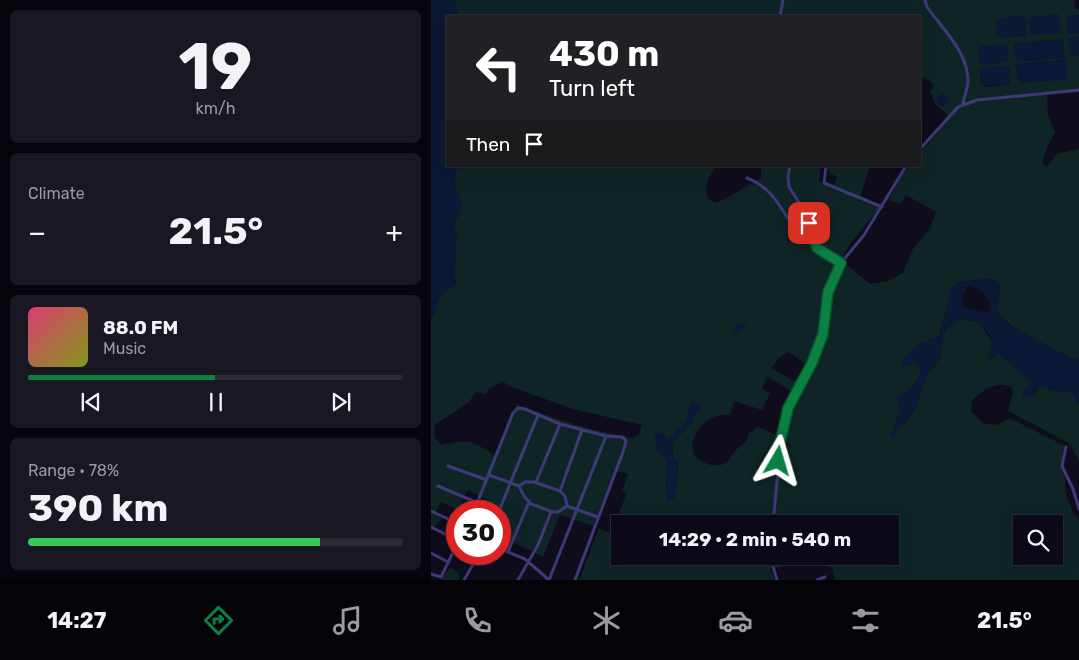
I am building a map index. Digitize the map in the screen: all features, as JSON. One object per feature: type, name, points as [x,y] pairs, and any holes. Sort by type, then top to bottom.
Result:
[{"type":"street","points":[[780,15],[783,0]]},
{"type":"street","points":[[925,0],[927,7],[954,43],[963,60],[968,80],[963,104]]},
{"type":"street","points":[[921,143],[963,104],[977,100],[1079,90]]},
{"type":"street","points":[[790,167],[789,187],[805,212],[817,248]]},
{"type":"street","points":[[826,167],[823,180],[825,184],[882,207]]},
{"type":"street","points":[[774,515],[778,452],[788,408],[812,363],[823,334],[828,292],[841,263],[864,235],[905,167]]},
{"type":"street","points":[[747,178],[767,188],[777,199],[799,234],[841,263]]},
{"type":"street","points":[[479,500],[516,409],[525,409],[559,424],[606,436],[623,437],[625,445],[575,580]]},
{"type":"street","points":[[503,500],[538,415]]},
{"type":"street","points":[[536,482],[559,424]]},
{"type":"street","points":[[560,491],[582,430]]},
{"type":"street","points":[[511,553],[529,562],[549,580],[606,436]]},
{"type":"street","points":[[1066,447],[1062,464],[1079,509]]},
{"type":"street","points":[[448,466],[487,480]]},
{"type":"street","points":[[489,475],[519,486],[522,494],[529,502],[551,512],[558,512],[567,506]]},
{"type":"street","points":[[519,486],[529,482],[536,482],[560,491],[565,496],[567,506]]},
{"type":"street","points":[[438,486],[471,500]]},
{"type":"street","points":[[511,545],[529,502]]},
{"type":"street","points":[[567,506],[598,517]]},
{"type":"street","points":[[431,511],[446,517]]},
{"type":"street","points":[[518,580],[540,540],[551,512]]},
{"type":"street","points":[[431,527],[446,534]]},
{"type":"street","points":[[431,553],[446,561]]},
{"type":"street","points":[[431,574],[440,577],[446,565]]},
{"type":"street","points":[[464,580],[473,565]]},
{"type":"street","points":[[772,565],[777,580]]},
{"type":"street","points":[[817,580],[825,577]]},
{"type":"green space","points":[[454,0],[1074,0],[1075,9],[1079,9],[1079,15],[1067,17],[1068,33],[1079,34],[1079,37],[1069,38],[1071,56],[1079,55],[1079,92],[1047,95],[1048,116],[1055,132],[1047,147],[1042,164],[1047,166],[1057,154],[1079,149],[1079,360],[1037,341],[1005,321],[998,312],[999,297],[986,279],[958,282],[947,307],[939,336],[919,344],[901,363],[908,366],[914,363],[919,365],[920,375],[918,380],[906,392],[897,398],[901,412],[893,427],[897,428],[905,424],[915,409],[927,375],[940,358],[943,337],[949,326],[962,319],[978,322],[982,326],[993,344],[988,358],[991,360],[995,355],[1000,355],[1028,379],[1030,384],[1023,394],[1035,393],[1039,387],[1044,386],[1053,390],[1073,393],[1079,405],[1079,461],[1069,443],[1008,411],[1013,393],[1012,388],[1001,385],[990,387],[972,401],[971,411],[983,423],[997,425],[1009,418],[1067,447],[1061,467],[1065,479],[1066,495],[1079,521],[1079,580],[835,580],[833,570],[829,565],[899,565],[899,515],[618,515],[627,493],[622,491],[628,474],[615,470],[593,526],[560,515],[543,557],[511,541],[511,500],[487,500],[468,490],[463,500],[446,500],[446,504],[440,502],[435,515],[442,518],[431,531],[431,320],[440,296],[456,282],[453,272],[456,263],[455,249],[457,236],[453,224],[459,215],[462,204],[454,185],[457,167],[715,167],[708,181],[706,191],[710,200],[715,203],[761,178],[761,167],[821,167],[819,180],[832,189],[837,178],[828,171],[829,167],[870,167],[859,200],[880,208],[852,241],[841,260],[870,284],[888,281],[903,273],[913,249],[930,228],[936,212],[906,195],[900,204],[889,200],[900,178],[908,167],[921,167],[921,152],[950,117],[936,105],[930,92],[934,85],[921,76],[921,15],[460,15]],"holes":[[[1021,16],[1027,22],[1025,36],[1000,37],[997,20]],[[1066,60],[1067,79],[1019,83],[1018,64]],[[980,69],[1010,84],[985,87],[981,84]],[[789,352],[808,366],[799,384],[771,368],[781,356]],[[768,377],[793,392],[787,406],[779,437],[757,426],[754,431],[749,433],[746,440],[728,461],[723,464],[709,464],[701,461],[694,455],[693,445],[697,431],[712,418],[730,415],[734,401],[762,410],[770,393],[762,388]],[[504,381],[506,385],[573,409],[642,425],[639,434],[633,438],[603,432],[517,405],[494,455],[480,446],[469,442],[441,445],[434,437],[435,425],[469,402],[476,392],[485,394],[490,388]],[[701,407],[693,417],[692,423],[672,443],[673,456],[678,462],[676,491],[668,501],[666,495],[667,460],[662,434],[669,439],[687,420],[688,411]]]},
{"type":"green space","points":[[599,528],[611,533],[611,565],[789,565],[770,569],[775,580],[579,580]]},
{"type":"green space","points":[[450,568],[458,572],[460,580],[441,580]]},
{"type":"water","points":[[431,0],[454,0],[460,15],[446,15],[446,167],[457,167],[454,185],[462,207],[460,214],[453,224],[457,236],[455,249],[456,263],[453,272],[456,284],[440,297],[435,314],[431,320]]},
{"type":"water","points":[[1059,14],[1060,31],[1058,33],[1033,35],[1031,33],[1029,17]]},
{"type":"water","points":[[1079,15],[1079,34],[1069,34],[1067,16]]},
{"type":"water","points":[[1021,16],[1027,22],[1026,35],[1002,38],[997,34],[996,22],[998,18]]},
{"type":"water","points":[[1079,37],[1079,55],[1070,56],[1068,38]]},
{"type":"water","points":[[1063,39],[1065,58],[1018,62],[1015,60],[1014,45],[1016,43]]},
{"type":"water","points":[[1005,44],[1008,47],[1008,62],[980,65],[979,46]]},
{"type":"water","points":[[1066,60],[1067,79],[1020,83],[1018,81],[1016,66],[1018,64]]},
{"type":"water","points":[[1007,66],[1010,68],[1010,84],[982,86],[981,68]]},
{"type":"water","points":[[941,94],[945,94],[949,100],[945,106],[941,106],[937,102],[937,98]]},
{"type":"water","points":[[986,279],[999,283],[998,313],[1005,322],[1057,351],[1079,360],[1079,405],[1075,396],[1070,391],[1056,392],[1044,386],[1039,387],[1032,396],[1023,398],[1023,394],[1029,384],[1028,379],[1000,355],[995,355],[991,360],[988,360],[992,347],[989,334],[978,322],[962,319],[949,326],[943,337],[940,358],[927,375],[915,409],[905,424],[897,428],[894,437],[891,438],[890,436],[901,412],[897,398],[915,384],[921,370],[919,365],[914,363],[904,367],[901,363],[919,344],[941,334],[951,289],[958,282]],"holes":[[[970,286],[986,296],[989,304],[988,313],[962,305],[961,302],[966,289]]]},
{"type":"water","points":[[747,324],[741,331],[732,335],[735,326]]},
{"type":"water","points":[[690,404],[703,404],[693,417],[692,423],[672,443],[673,456],[678,462],[676,491],[673,500],[668,501],[666,495],[667,460],[656,450],[655,433],[658,432],[669,439],[687,420]]},
{"type":"route","points":[[778,461],[778,452],[788,408],[812,363],[823,334],[826,301],[830,284],[841,263],[817,248],[809,223]]}]
